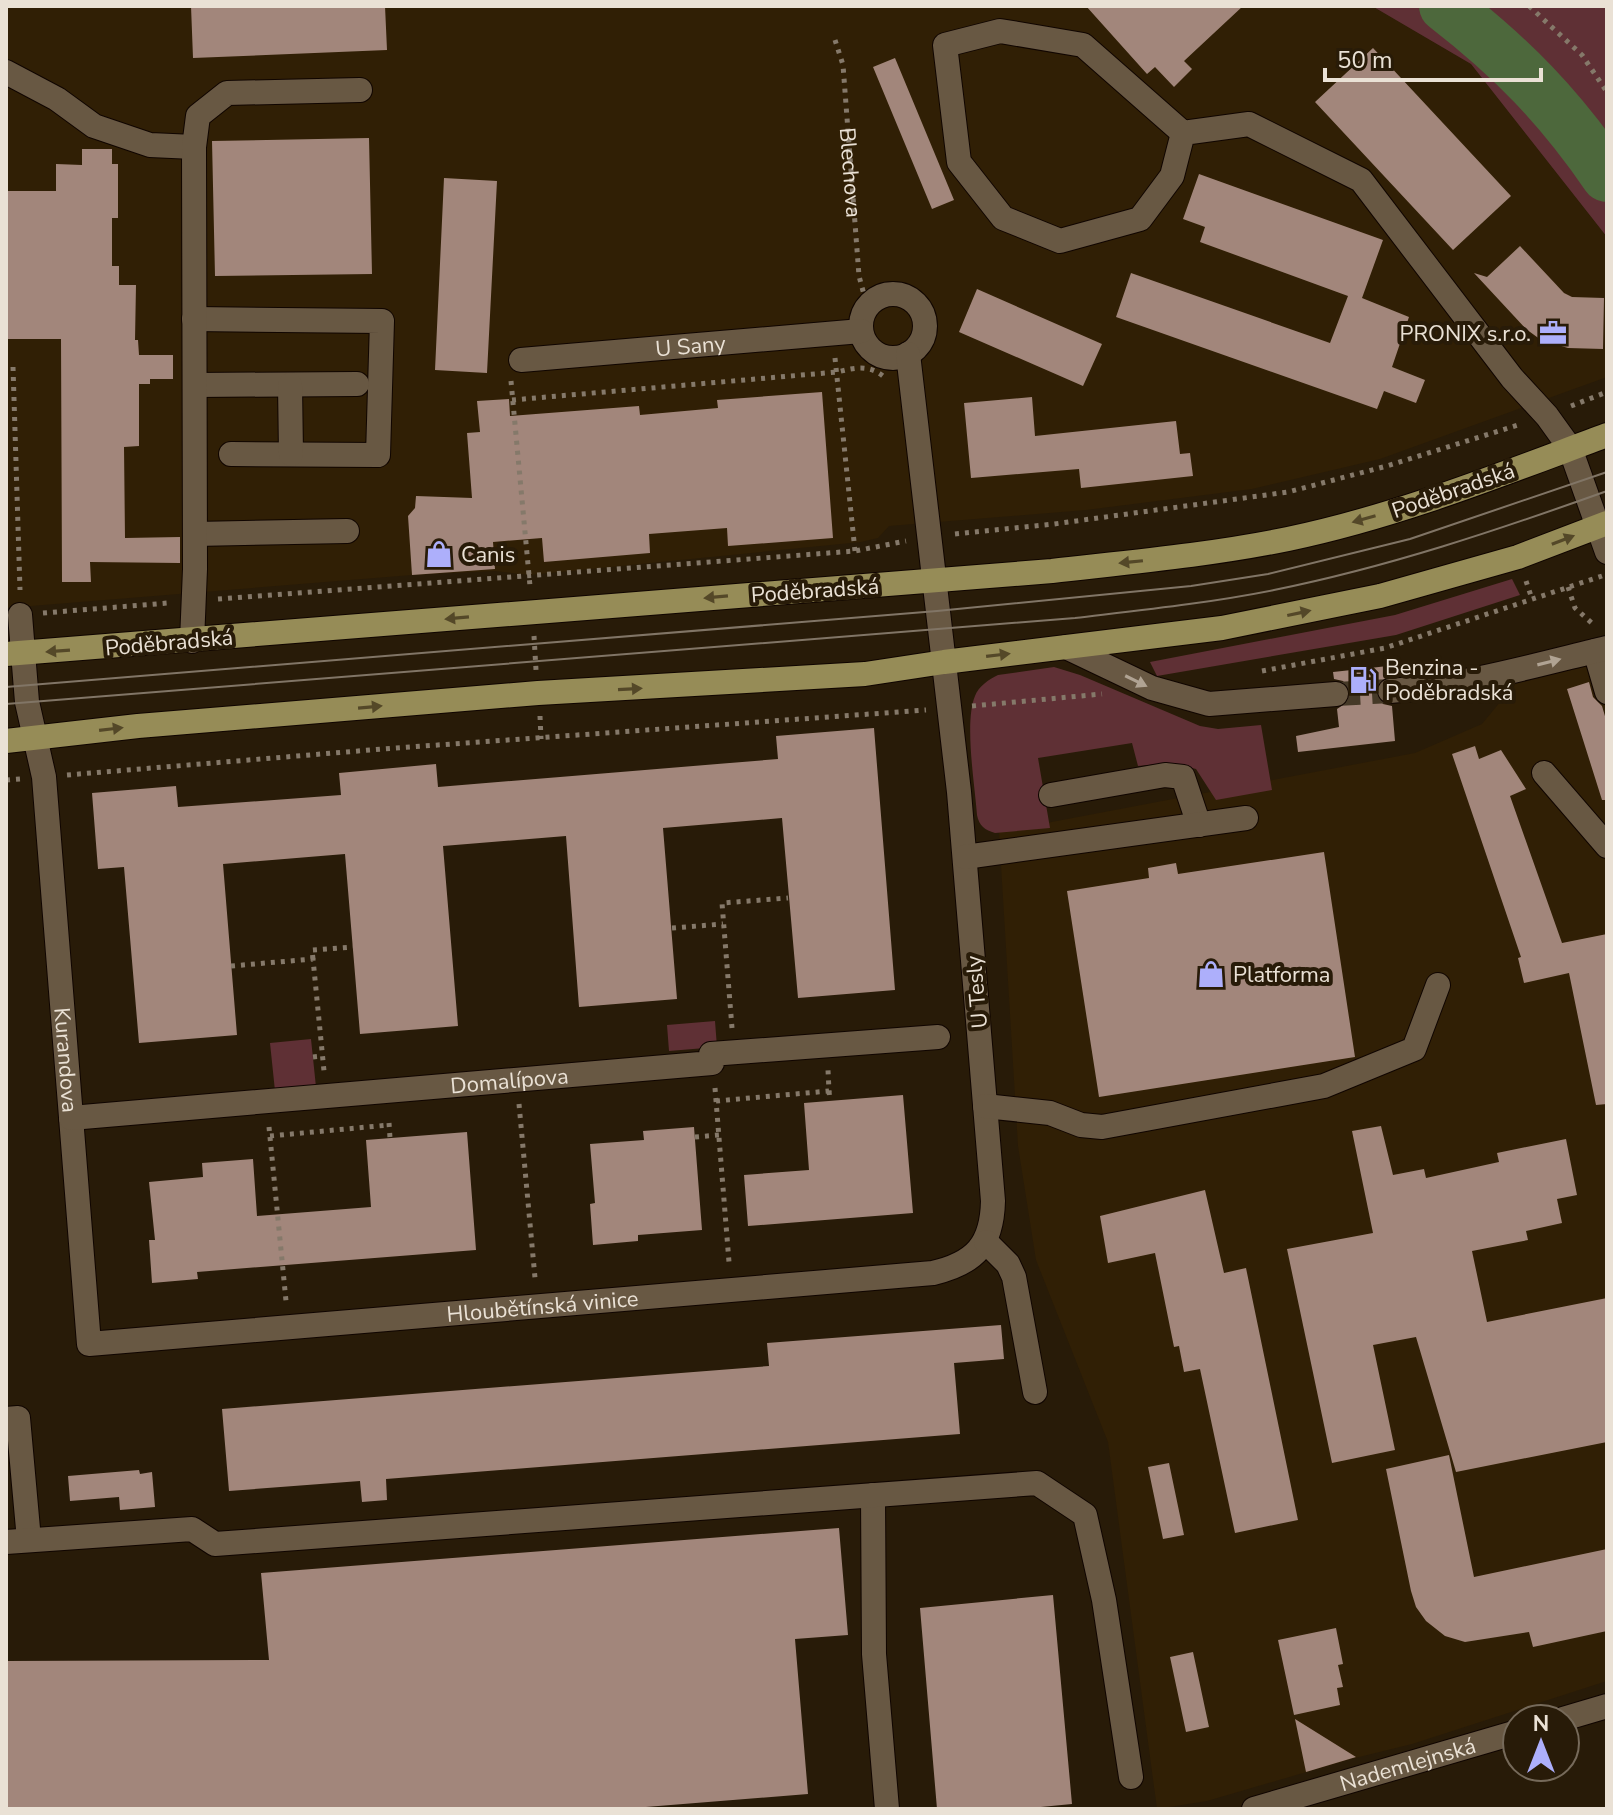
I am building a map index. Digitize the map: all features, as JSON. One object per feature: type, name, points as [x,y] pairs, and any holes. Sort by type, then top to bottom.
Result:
[{"type":"main road","name":"Poděbradská","points":[[15,654],[1052,571],[1208,553],[1287,539],[1421,502],[1492,479],[1607,435]]},
{"type":"main road","points":[[6,741],[138,726],[538,693],[865,674],[1222,628],[1380,596],[1496,564],[1602,525]]},
{"type":"street","points":[[1183,133],[1172,176],[1140,219],[1060,241],[1003,218],[959,162],[945,45],[1000,31],[1083,45],[1183,133],[1249,124],[1361,180],[1512,378],[1547,416],[1570,448],[1602,525],[1607,552]]},
{"type":"street","points":[[6,72],[57,99],[94,126],[150,145],[194,147]]},
{"type":"street","points":[[192,641],[195,534],[194,147],[198,116],[227,93],[360,90]]},
{"type":"street","points":[[885,294],[906,296],[915,301],[921,309],[926,330],[923,340],[908,354],[898,358],[877,354],[868,347],[861,331],[862,316],[867,306],[885,294]]},
{"type":"street","points":[[194,319],[382,321],[378,455],[231,454]]},
{"type":"street","name":"U Sany","points":[[515,366],[861,331]]},
{"type":"street","points":[[908,354],[933,581]]},
{"type":"street","points":[[195,385],[357,384]]},
{"type":"street","points":[[290,385],[291,454]]},
{"type":"street","points":[[195,534],[347,531]]},
{"type":"street","name":"U Tesly","points":[[933,581],[965,857],[993,1201],[986,1242]]},
{"type":"street","name":"Kurandova","points":[[20,615],[15,654],[44,777],[89,1344]]},
{"type":"street","points":[[1390,691],[1499,676],[1599,642],[1607,692]]},
{"type":"street","points":[[1066,647],[1152,688],[1209,704],[1336,694]]},
{"type":"street","points":[[1544,773],[1607,846]]},
{"type":"street","points":[[1051,795],[1165,775],[1183,777],[1199,825]]},
{"type":"street","points":[[965,857],[1246,818]]},
{"type":"street","points":[[985,1106],[1050,1113],[1081,1125],[1102,1127],[1324,1086],[1414,1049],[1438,985]]},
{"type":"street","name":"Domalípova","points":[[71,1118],[712,1063],[711,1054],[938,1037]]},
{"type":"street","points":[[986,1242],[1008,1264],[1014,1277],[1035,1392]]},
{"type":"street","name":"Hloubětínská vinice","points":[[89,1344],[933,1273],[953,1268],[973,1256],[986,1242]]},
{"type":"street","points":[[6,1419],[18,1418],[18,1541],[192,1529],[215,1544],[1037,1483],[1085,1515],[1104,1600],[1131,1777]]},
{"type":"street","points":[[873,1495],[874,1654],[887,1809]]},
{"type":"street","points":[[1581,1714],[1607,1706]]},
{"type":"street","name":"Nademlejnská","points":[[1254,1809],[1501,1737]]},
{"type":"path","points":[[1529,6],[1582,55],[1607,92]]},
{"type":"path","name":"Blechova","points":[[835,40],[843,65],[859,276],[867,306]]},
{"type":"path","points":[[833,333],[855,551]]},
{"type":"path","points":[[515,366],[512,400],[541,739]]},
{"type":"path","points":[[13,367],[20,615],[855,551],[928,537],[1054,524],[1288,492],[1479,439],[1607,392]]},
{"type":"path","points":[[512,400],[867,368],[883,375],[889,383]]},
{"type":"path","points":[[1479,439],[1482,448]]},
{"type":"path","points":[[891,544],[897,537]]},
{"type":"path","points":[[1247,674],[1385,648],[1607,575]]},
{"type":"path","points":[[1525,578],[1532,599]]},
{"type":"path","points":[[1568,587],[1575,608],[1599,642]]},
{"type":"path","points":[[44,777],[1104,694]]},
{"type":"path","points":[[735,1052],[722,903],[788,898]]},
{"type":"path","points":[[672,928],[723,924]]},
{"type":"path","points":[[326,1096],[312,950],[353,947]]},
{"type":"path","points":[[231,966],[313,959]]},
{"type":"path","points":[[313,1057],[322,1056]]},
{"type":"path","points":[[712,1063],[729,1262]]},
{"type":"path","points":[[516,1079],[535,1278]]},
{"type":"path","points":[[716,1101],[829,1090],[830,1101]]},
{"type":"path","points":[[266,1101],[286,1301]]},
{"type":"path","points":[[270,1136],[389,1125],[390,1138]]},
{"type":"path","points":[[695,1137],[719,1135]]},
{"type":"shaded area","points":[[6,6],[1372,6],[1471,64],[1607,237],[1607,377],[1380,459],[1252,489],[1086,510],[889,526],[878,538],[861,542],[529,575],[495,571],[412,575],[6,608]]},
{"type":"shaded area","points":[[1372,6],[1607,6],[1607,237],[1471,64]]},
{"type":"shaded area","points":[[1512,579],[1520,595],[1396,635],[1157,676],[1150,662],[1395,615]]},
{"type":"shaded area","points":[[1607,661],[1607,1681],[1539,1703],[1501,1703],[1501,1715],[1412,1744],[1207,1801],[1157,1809],[1108,1442],[1036,1260],[1018,1146],[999,832],[1415,753],[1482,724],[1515,684]]},
{"type":"shaded area","points":[[1054,667],[1200,726],[1218,729],[1261,725],[1272,790],[1216,800],[1196,769],[1171,763],[1138,766],[1132,743],[1038,758],[1050,828],[995,833],[985,829],[977,815],[971,754],[970,721],[975,696],[984,684],[998,675]]},
{"type":"shaded area","points":[[715,1021],[717,1047],[669,1051],[667,1025]]},
{"type":"shaded area","points":[[311,1039],[316,1087],[275,1091],[270,1043]]},
{"type":"building","points":[[191,6],[385,6],[387,50],[193,58]]},
{"type":"building","points":[[1086,6],[1243,6],[1184,61],[1192,69],[1174,87],[1155,67],[1147,74]]},
{"type":"building","points":[[1373,48],[1511,196],[1453,250],[1315,102]]},
{"type":"building","points":[[895,58],[954,200],[932,209],[873,67]]},
{"type":"building","points":[[369,138],[372,274],[215,276],[212,141]]},
{"type":"building","points":[[82,149],[112,149],[112,164],[118,164],[118,218],[112,218],[112,266],[119,266],[119,285],[136,285],[135,340],[138,340],[139,355],[173,355],[173,379],[150,379],[150,384],[139,384],[139,446],[124,447],[125,538],[180,537],[180,563],[90,562],[91,582],[62,582],[61,339],[6,339],[6,191],[56,191],[56,164],[82,165]]},
{"type":"building","points":[[1199,174],[1383,240],[1362,298],[1409,317],[1392,367],[1425,380],[1416,403],[1384,391],[1377,409],[1116,317],[1131,273],[1330,343],[1348,296],[1200,242],[1205,227],[1183,219]]},
{"type":"building","points":[[444,178],[497,181],[487,373],[435,370]]},
{"type":"building","points":[[1520,246],[1564,293],[1572,297],[1604,298],[1603,349],[1568,348],[1541,340],[1526,329],[1474,273],[1487,277]]},
{"type":"building","points":[[977,289],[1102,344],[1083,386],[959,332]]},
{"type":"building","points":[[822,392],[833,538],[728,546],[727,528],[649,534],[650,553],[544,562],[542,538],[493,542],[495,569],[412,575],[408,516],[415,508],[416,496],[472,498],[467,433],[480,432],[477,401],[509,399],[510,416],[639,406],[640,415],[718,408],[717,400]]},
{"type":"building","points":[[1032,397],[1035,436],[1176,421],[1180,454],[1190,453],[1193,476],[1081,488],[1079,469],[971,478],[964,403]]},
{"type":"building","points":[[1388,666],[1389,676],[1377,684],[1375,693],[1383,704],[1392,706],[1395,741],[1298,752],[1296,736],[1339,727],[1337,709],[1349,701],[1351,692],[1343,681],[1334,679],[1333,672]]},
{"type":"building","points":[[1589,682],[1607,723],[1607,800],[1602,800],[1567,689]]},
{"type":"building","points":[[874,728],[895,990],[798,998],[782,818],[663,828],[677,999],[579,1007],[566,836],[443,846],[458,1026],[360,1034],[345,854],[223,864],[237,1035],[139,1043],[124,867],[98,869],[92,793],[176,786],[178,807],[341,795],[339,773],[436,764],[438,787],[778,759],[776,736]]},
{"type":"building","points":[[1475,746],[1479,759],[1501,750],[1526,789],[1510,796],[1562,943],[1607,934],[1607,1104],[1596,1105],[1569,973],[1524,983],[1518,958],[1521,957],[1452,754]]},
{"type":"building","name":"Platforma","points":[[1324,852],[1355,1057],[1099,1097],[1067,891],[1149,878],[1148,868],[1176,863],[1178,874]]},
{"type":"building","points":[[903,1095],[913,1213],[748,1226],[744,1175],[809,1170],[804,1103]]},
{"type":"building","points":[[1381,1126],[1393,1175],[1424,1169],[1426,1178],[1499,1162],[1497,1153],[1566,1139],[1577,1195],[1557,1199],[1562,1223],[1526,1231],[1528,1240],[1472,1251],[1487,1322],[1607,1298],[1607,1442],[1456,1472],[1416,1337],[1373,1345],[1395,1450],[1332,1463],[1287,1249],[1373,1233],[1352,1131]]},
{"type":"building","points":[[694,1127],[702,1230],[638,1235],[638,1241],[593,1245],[590,1204],[595,1203],[590,1144],[644,1140],[643,1131]]},
{"type":"building","points":[[467,1132],[476,1250],[197,1272],[198,1279],[152,1283],[149,1240],[155,1240],[149,1182],[203,1177],[202,1163],[253,1159],[257,1216],[371,1207],[366,1140]]},
{"type":"building","points":[[1205,1190],[1224,1273],[1246,1268],[1298,1520],[1235,1533],[1200,1369],[1184,1372],[1179,1346],[1174,1347],[1155,1253],[1108,1263],[1100,1216]]},
{"type":"building","points":[[1001,1325],[1004,1359],[954,1363],[960,1434],[386,1479],[387,1500],[362,1502],[360,1481],[229,1491],[222,1409],[769,1366],[767,1343]]},
{"type":"building","points":[[1449,1455],[1474,1577],[1607,1549],[1607,1631],[1533,1647],[1529,1632],[1465,1642],[1445,1636],[1426,1621],[1416,1607],[1411,1591],[1386,1469]]},
{"type":"building","points":[[1169,1463],[1184,1535],[1163,1539],[1148,1467]]},
{"type":"building","points":[[139,1470],[140,1474],[152,1472],[155,1507],[120,1510],[119,1497],[70,1501],[68,1476]]},
{"type":"building","points":[[839,1528],[848,1635],[795,1639],[808,1794],[621,1809],[6,1809],[6,1661],[269,1660],[261,1573]]},
{"type":"building","points":[[1053,1595],[1072,1804],[1020,1809],[937,1809],[920,1608]]},
{"type":"building","points":[[1336,1628],[1343,1664],[1338,1665],[1343,1687],[1337,1688],[1340,1705],[1294,1715],[1278,1640]]},
{"type":"building","points":[[1193,1652],[1209,1727],[1186,1732],[1170,1657]]},
{"type":"building","points":[[1295,1719],[1356,1757],[1306,1772]]},
{"type":"waterway","points":[[1445,6],[1533,84],[1571,127],[1607,176]]},
{"type":"tunnel","points":[[1336,694],[1390,691]]},
{"type":"tram line","points":[[6,687],[937,611],[1191,586],[1268,574],[1410,539],[1607,472]]},
{"type":"tram line","points":[[6,704],[1075,618],[1175,606],[1274,590],[1401,559],[1607,491]]},
{"type":"place","name":"PRONIX s.r.o.","points":[[1553,333]]},
{"type":"place","name":"Canis","points":[[439,554]]},
{"type":"place","name":"Benzina - Poděbradská","points":[[1363,680]]},
{"type":"place","name":"Platforma","points":[[1211,974]]}]
